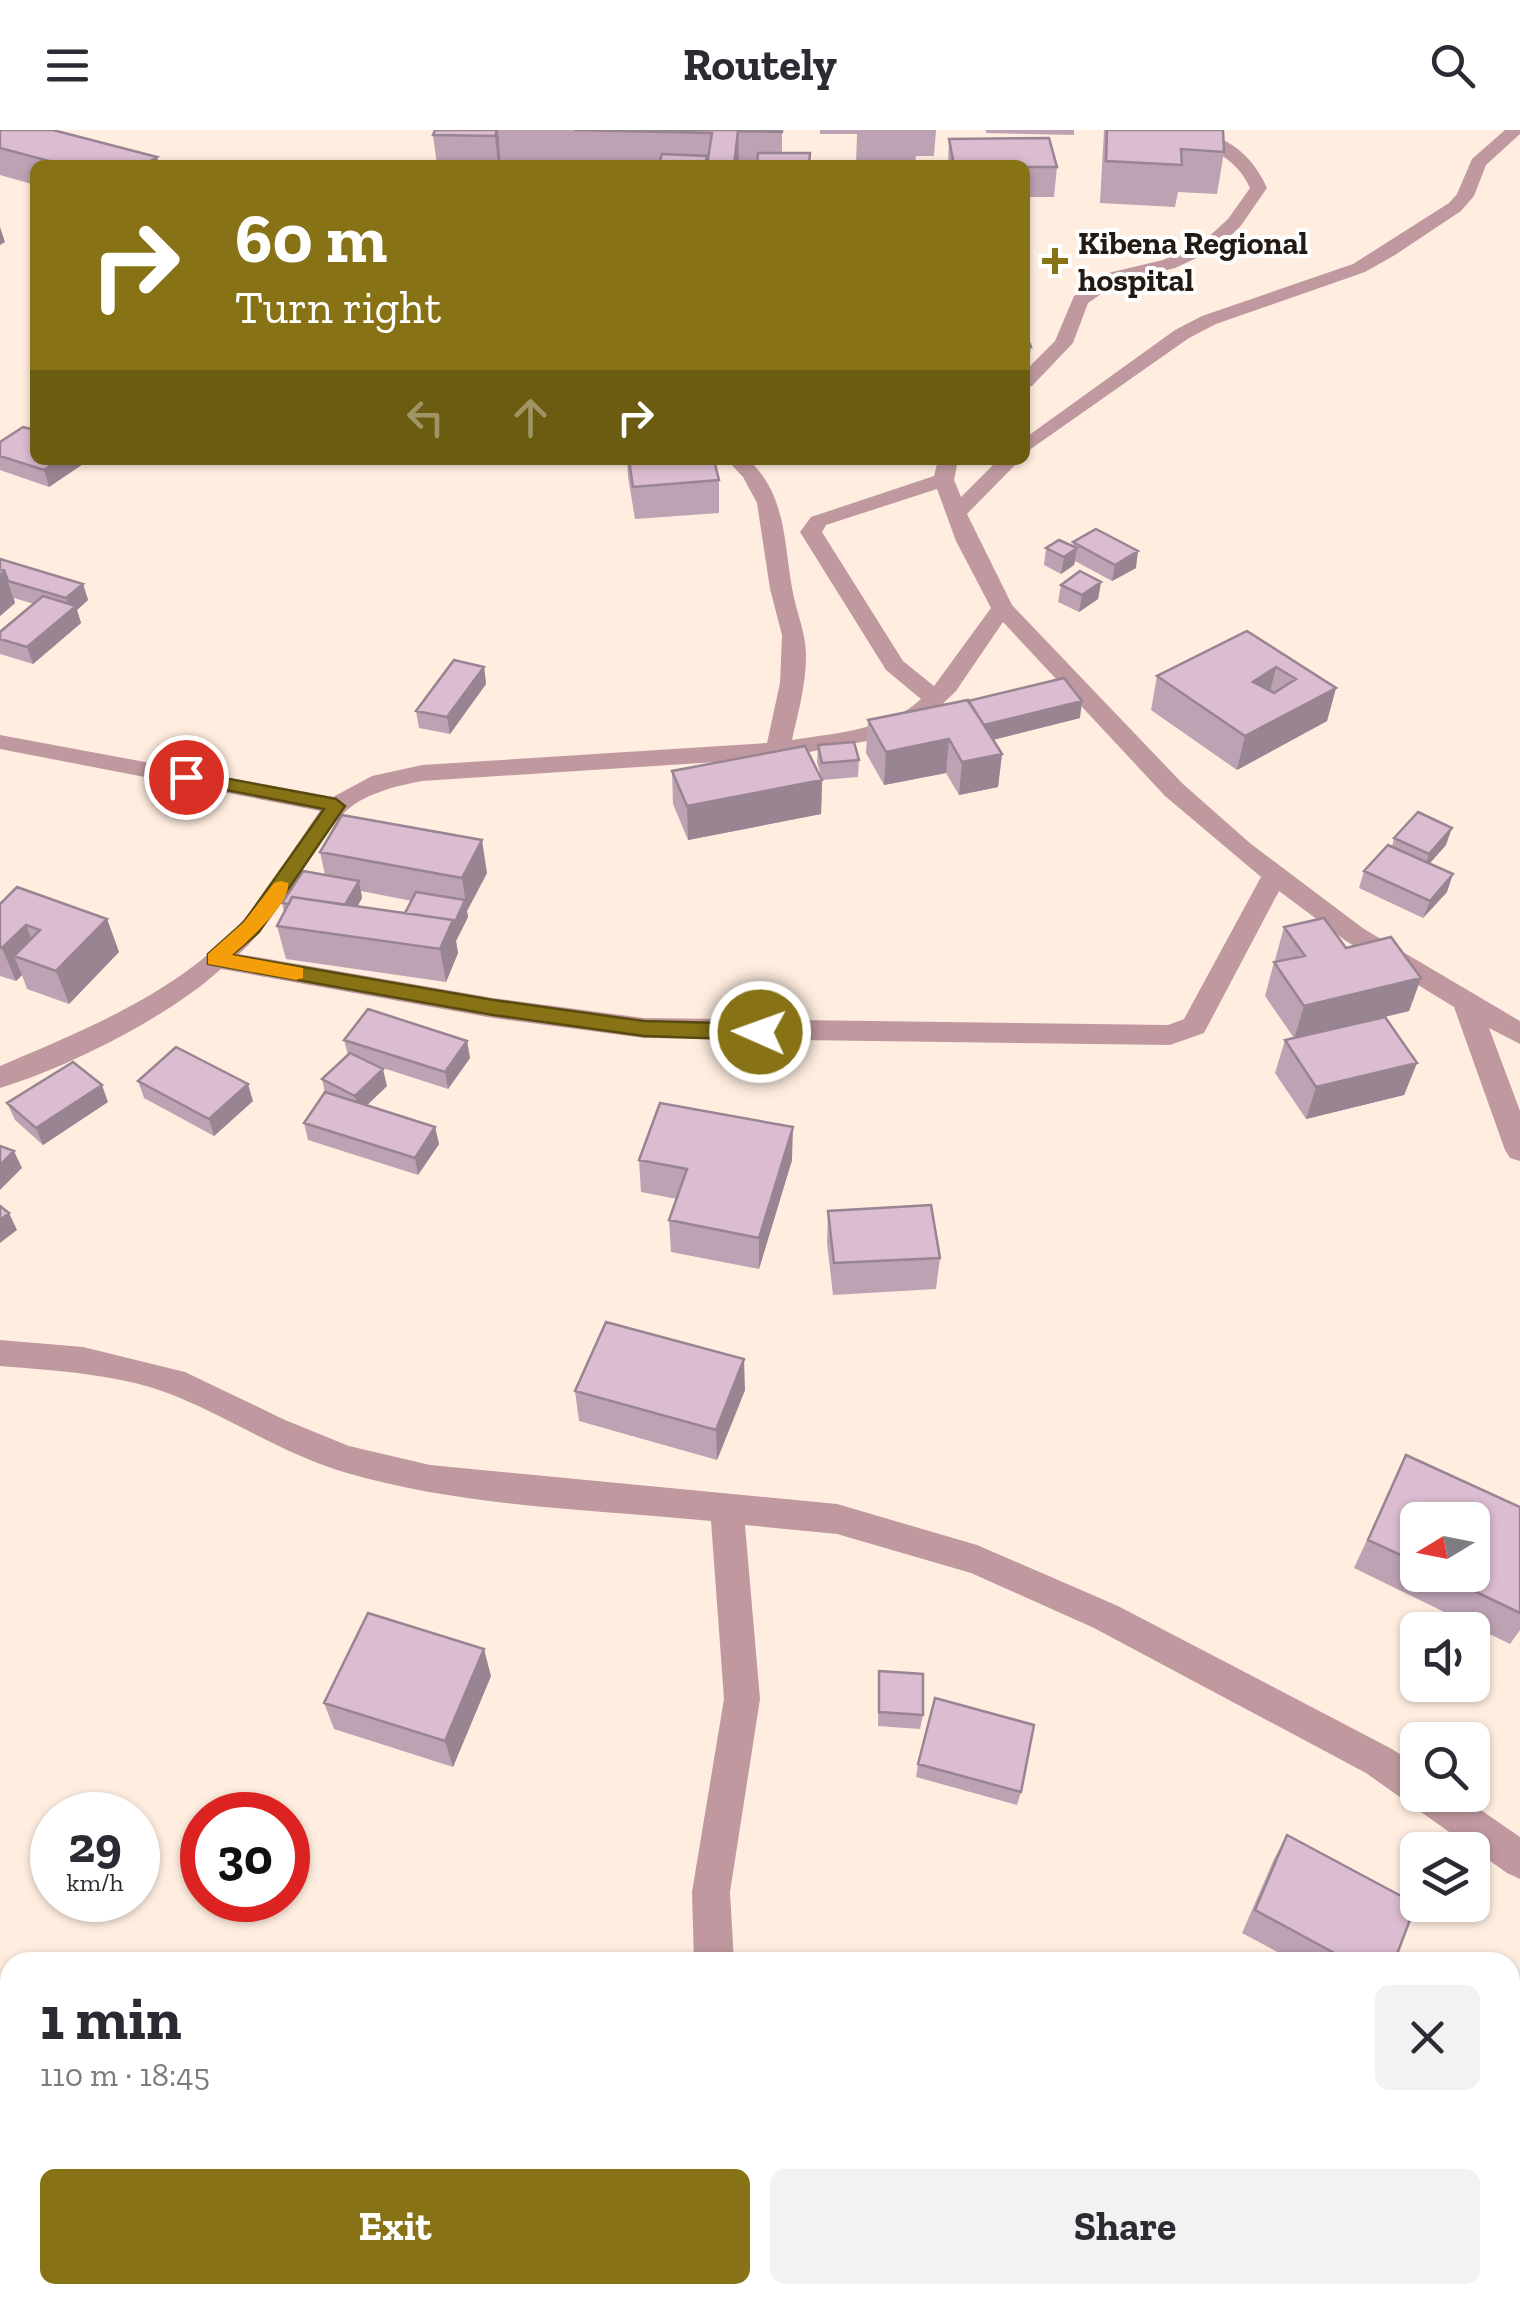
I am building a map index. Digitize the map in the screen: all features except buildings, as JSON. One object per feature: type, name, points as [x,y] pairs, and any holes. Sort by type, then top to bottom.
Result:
[{"type":"street","points":[[1030,377],[1064,342],[1080,300],[1114,277],[1169,264],[1210,245],[1234,223],[1259,188],[1242,160],[1214,140],[1188,130]]},
{"type":"street","points":[[1030,443],[1182,334],[1209,320],[1359,268],[1389,251],[1455,207],[1465,196],[1478,163],[1515,130]]},
{"type":"street","points":[[744,465],[750,470],[770,512],[778,539],[781,588],[794,642],[790,692],[778,750]]},
{"type":"street","points":[[956,513],[1005,465]]},
{"type":"street","points":[[935,699],[894,664],[811,532],[818,521],[946,470],[956,513],[1002,608],[1174,790],[1275,875],[1355,935],[1520,1034]]},
{"type":"street","points":[[0,1078],[83,1042],[188,984],[252,927],[336,806],[381,781],[422,774],[778,750],[864,735],[914,719],[935,699],[1002,608]]},
{"type":"street","points":[[0,742],[336,806]]},
{"type":"street","points":[[215,959],[493,1008],[644,1028],[1170,1035],[1194,1026],[1275,875]]},
{"type":"street","points":[[1466,1002],[1520,1150]]},
{"type":"street","points":[[0,1353],[83,1360],[184,1385],[273,1430],[346,1458],[430,1479],[837,1519],[977,1560],[1106,1617],[1380,1761],[1400,1775]]},
{"type":"street","points":[[712,1952],[710,1880],[737,1758],[742,1696],[726,1509]]},
{"type":"street","points":[[1452,1812],[1520,1860]]},
{"type":"slow traffic","points":[[281,888],[252,927],[215,959],[296,973]]},
{"type":"place","name":"Kibena Regional hospital","points":[[1055,261]]},
{"type":"route","points":[[186,777],[336,806],[252,927],[215,959],[493,1008],[644,1028],[760,1032]]}]
